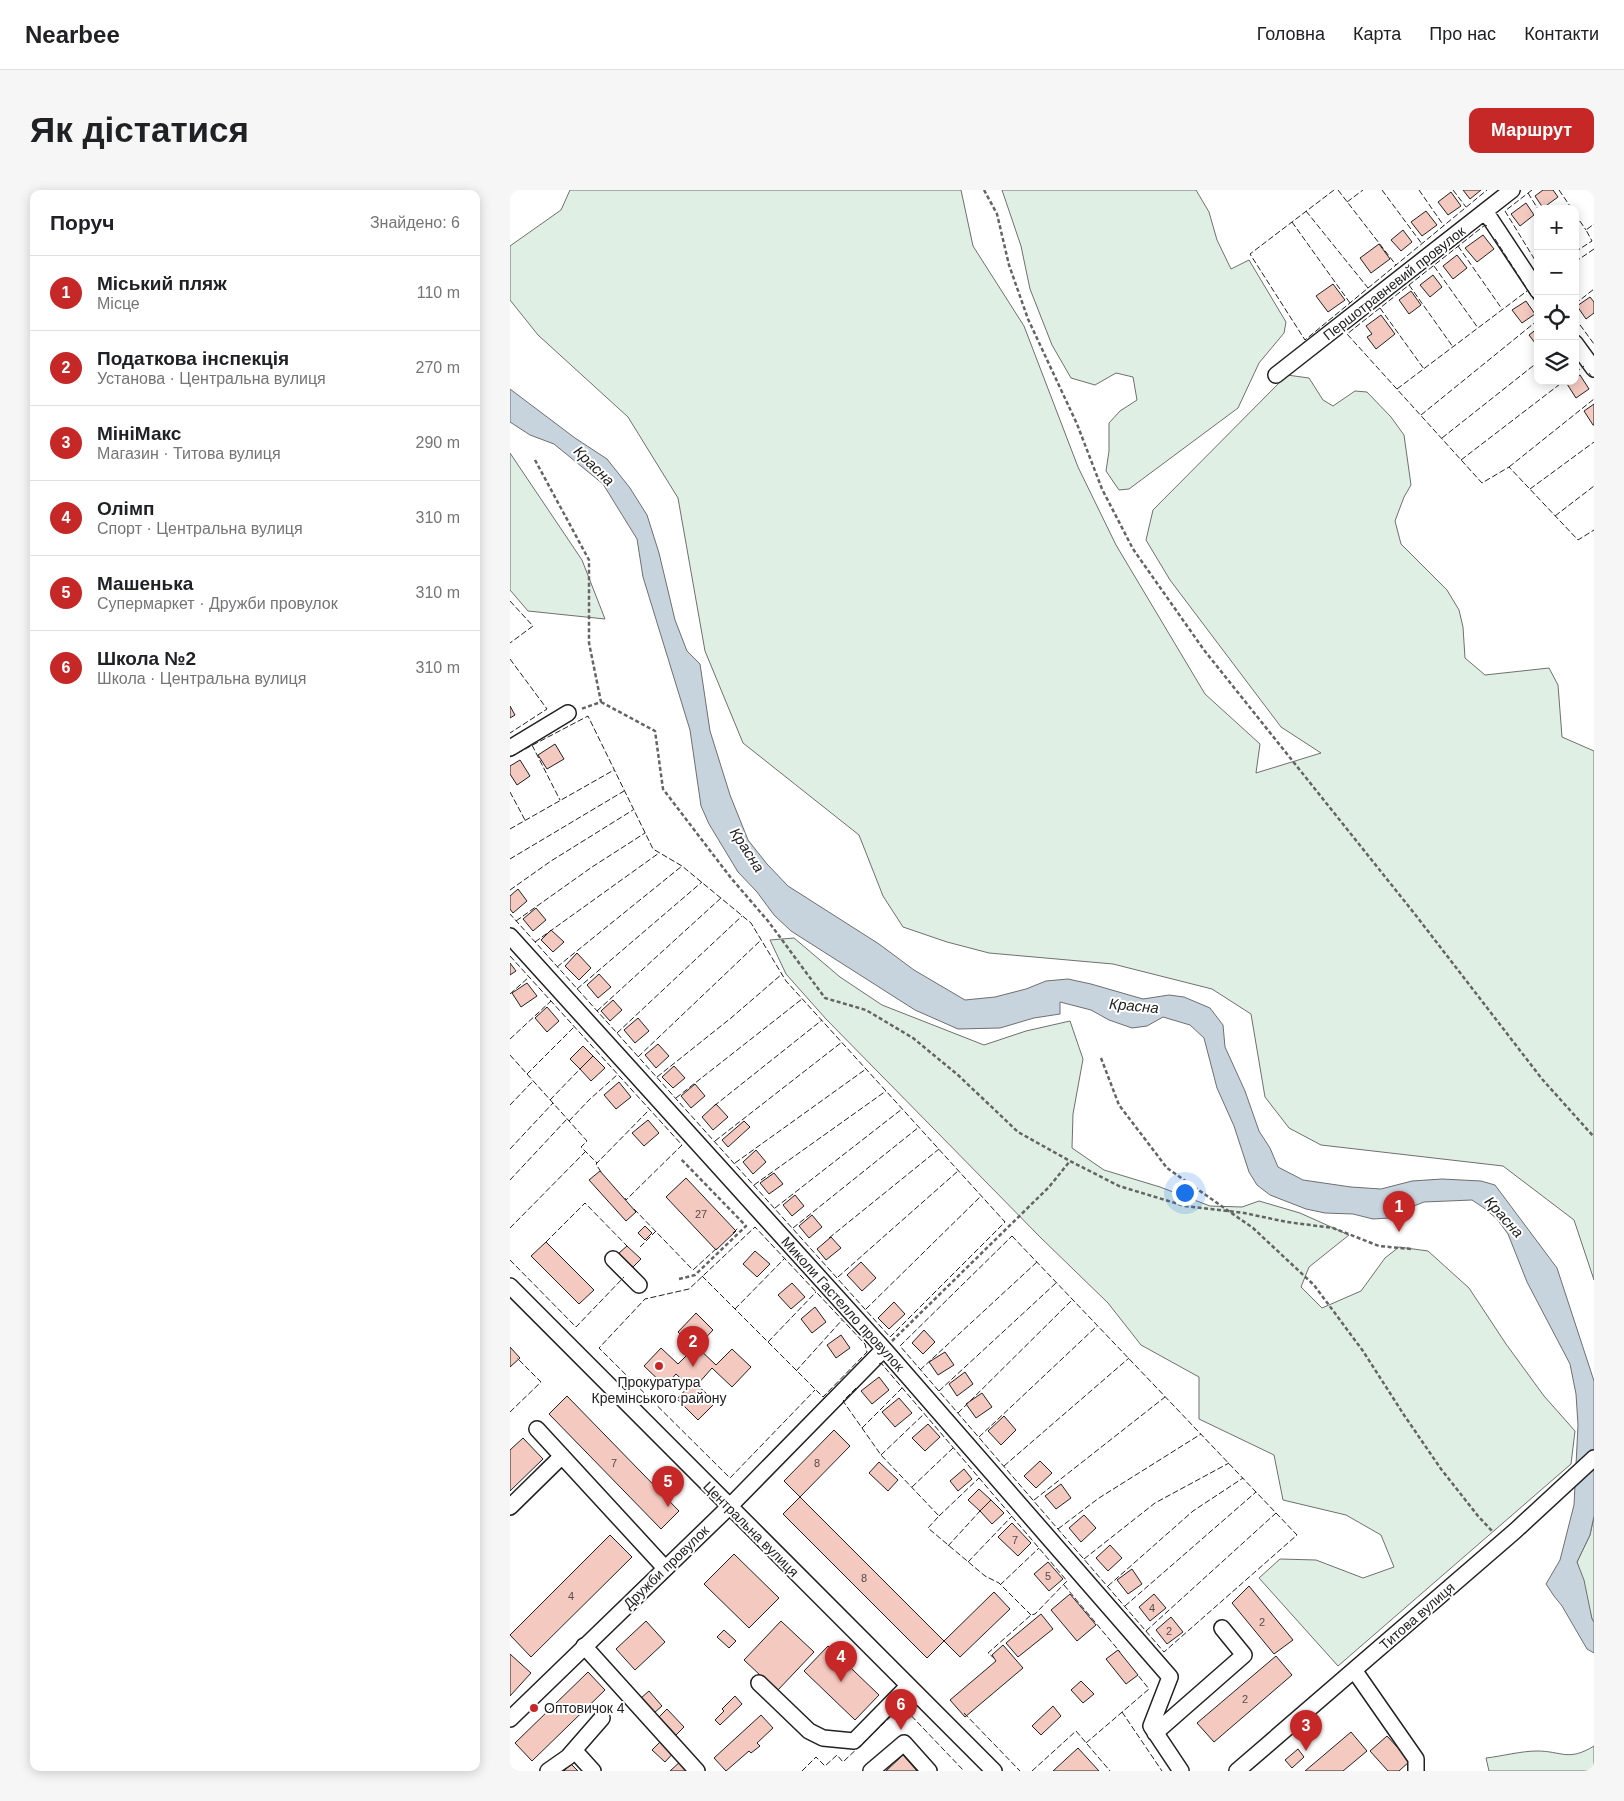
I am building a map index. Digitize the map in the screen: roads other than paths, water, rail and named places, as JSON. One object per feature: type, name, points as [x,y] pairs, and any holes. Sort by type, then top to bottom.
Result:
[{"type":"street","name":"Першотравневий провулок","points":[[1276,376],[1512,190]]},
{"type":"street","points":[[1485,211],[1534,285]]},
{"type":"street","points":[[1579,348],[1594,369]]},
{"type":"street","points":[[510,748],[568,713]]},
{"type":"street","name":"Миколи Гастелло провулок","points":[[510,936],[884,1349],[1170,1677],[1151,1726],[1155,1733]]},
{"type":"street","points":[[613,1260],[639,1285]]},
{"type":"street","name":"Центральна вулиця","points":[[510,1286],[994,1771]]},
{"type":"street","name":"Дружби провулок","points":[[510,1719],[729,1507],[884,1349]]},
{"type":"street","points":[[537,1429],[665,1568]]},
{"type":"street","points":[[510,1507],[562,1456]]},
{"type":"street","name":"Титова вулиця","points":[[1237,1771],[1503,1542],[1594,1458]]},
{"type":"street","points":[[1181,1771],[1155,1733],[1244,1655],[1222,1628]]},
{"type":"street","points":[[584,1646],[697,1771]]},
{"type":"street","points":[[1354,1670],[1416,1759],[1416,1771]]},
{"type":"street","points":[[759,1683],[809,1731],[823,1738],[854,1741],[908,1686]]},
{"type":"street","points":[[548,1771],[568,1757],[602,1718]]},
{"type":"street","points":[[871,1771],[904,1743],[929,1771]]},
{"type":"street","points":[[574,1750],[593,1771]]},
{"type":"water","name":"Красна","points":[[510,389],[575,438],[607,459],[630,488],[647,515],[659,553],[675,620],[687,651],[700,664],[710,731],[730,795],[748,840],[788,886],[879,944],[914,970],[965,1000],[995,997],[1026,989],[1046,981],[1068,979],[1143,999],[1169,995],[1184,997],[1210,1008],[1223,1025],[1225,1047],[1245,1091],[1259,1131],[1270,1148],[1278,1167],[1303,1180],[1381,1189],[1412,1181],[1442,1179],[1481,1181],[1495,1185],[1557,1268],[1594,1381],[1594,1516],[1590,1535],[1577,1562],[1584,1580],[1594,1622],[1594,1653],[1587,1649],[1562,1606],[1546,1584],[1560,1560],[1574,1505],[1578,1425],[1576,1394],[1570,1364],[1527,1282],[1508,1234],[1497,1219],[1472,1200],[1424,1202],[1389,1218],[1373,1219],[1353,1214],[1325,1213],[1306,1209],[1270,1195],[1257,1185],[1249,1172],[1234,1126],[1217,1088],[1204,1038],[1190,1025],[1163,1017],[1147,1026],[1132,1028],[1109,1020],[1091,1010],[1060,1002],[1060,1014],[1034,1018],[1000,1028],[958,1029],[915,1010],[791,931],[774,915],[757,892],[738,872],[709,824],[701,806],[690,730],[643,577],[637,539],[603,484],[554,444],[530,435],[510,422]]},
{"type":"place","name":"Міський пляж","points":[[1399,1232]]},
{"type":"place","name":"Прокуратура Кремінського району","points":[[659,1366]]},
{"type":"place","name":"Податкова інспекція","points":[[693,1367]]},
{"type":"place","name":"Машенька","points":[[668,1507]]},
{"type":"place","name":"Олімп","points":[[841,1682]]},
{"type":"place","name":"Оптовичок 4","points":[[534,1708]]},
{"type":"place","name":"Школа №2","points":[[901,1730]]},
{"type":"place","name":"МініМакс","points":[[1306,1751]]}]
